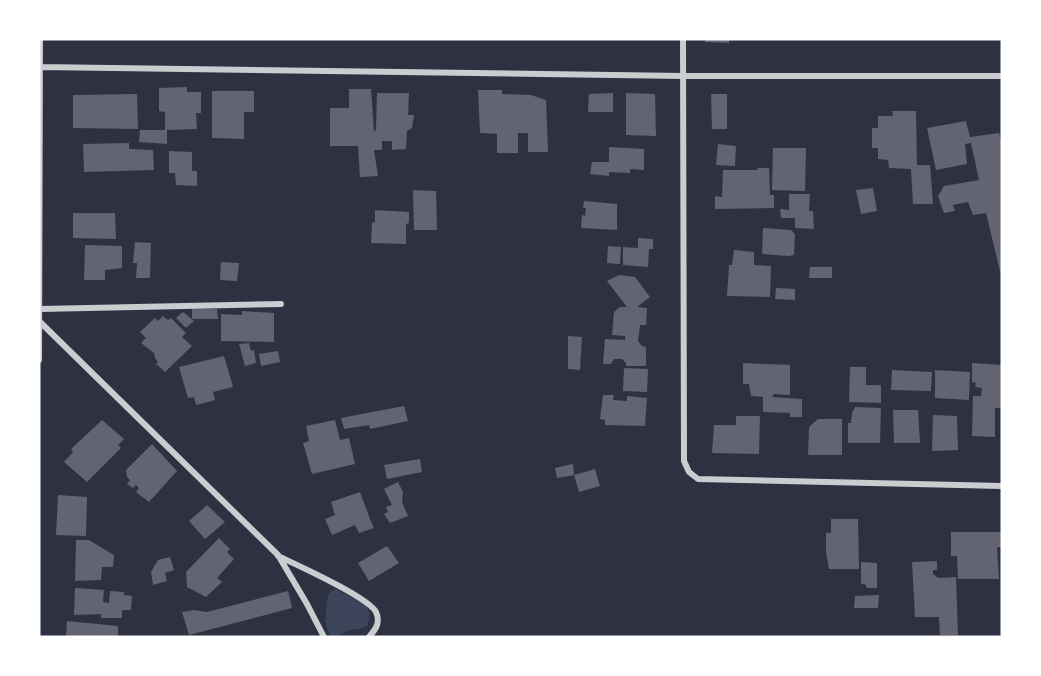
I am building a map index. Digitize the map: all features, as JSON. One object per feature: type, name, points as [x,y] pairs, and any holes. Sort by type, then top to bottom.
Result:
[{"type":"street","points":[[39,360],[40,39]]},
{"type":"street","points":[[683,39],[684,461],[689,472],[698,479],[1002,486]]},
{"type":"street","points":[[40,66],[683,76],[1002,76]]},
{"type":"street","points":[[40,309],[281,304]]},
{"type":"street","points":[[39,322],[278,555],[324,637]]},
{"type":"street","points":[[278,555],[359,597],[375,611],[378,620],[377,628],[369,637]]},
{"type":"shaded area","points":[[336,589],[366,606],[369,611],[367,626],[332,637],[327,628],[326,611],[328,595]]},
{"type":"building","points":[[705,39],[729,39],[729,43],[705,42]]},
{"type":"building","points":[[187,87],[187,92],[201,92],[201,113],[196,113],[197,129],[166,130],[167,144],[139,142],[140,130],[165,130],[165,112],[159,111],[159,88]]},
{"type":"building","points":[[349,89],[371,89],[374,132],[377,93],[409,93],[408,115],[414,115],[412,128],[407,131],[406,149],[392,150],[392,141],[382,141],[382,150],[374,150],[378,176],[360,177],[358,146],[330,146],[330,108],[349,108]]},
{"type":"building","points":[[478,90],[502,90],[502,94],[531,95],[546,100],[548,152],[528,152],[528,133],[518,133],[518,153],[497,153],[497,134],[480,133]]},
{"type":"building","points":[[212,91],[254,91],[254,112],[244,112],[244,139],[212,138]]},
{"type":"building","points":[[613,93],[613,112],[588,112],[589,94]]},
{"type":"building","points":[[626,93],[655,94],[656,136],[626,135]]},
{"type":"building","points":[[137,94],[138,129],[73,128],[73,95]]},
{"type":"building","points":[[711,94],[727,94],[727,129],[712,129]]},
{"type":"building","points":[[892,111],[916,111],[917,165],[930,165],[933,204],[913,204],[911,169],[889,168],[888,160],[878,159],[878,148],[872,148],[872,128],[878,128],[878,116],[893,116]]},
{"type":"building","points":[[966,121],[970,137],[999,133],[1002,143],[1002,271],[1000,271],[986,213],[973,215],[968,202],[953,205],[955,211],[944,213],[938,196],[944,186],[979,180],[971,143],[965,144],[967,164],[936,170],[927,128]]},
{"type":"building","points":[[129,143],[129,149],[153,150],[154,170],[84,172],[83,144]]},
{"type":"building","points":[[718,144],[736,146],[735,166],[716,165]]},
{"type":"building","points":[[609,147],[644,149],[644,170],[630,169],[630,173],[609,172],[609,176],[590,174],[592,162],[609,162]]},
{"type":"building","points":[[773,148],[806,148],[805,191],[772,190]]},
{"type":"building","points":[[169,151],[192,152],[192,171],[197,171],[197,186],[176,185],[175,173],[169,173]]},
{"type":"building","points":[[758,168],[769,168],[770,195],[774,195],[774,208],[715,209],[715,196],[722,197],[723,170],[757,170]]},
{"type":"building","points":[[873,188],[877,211],[861,214],[856,190]]},
{"type":"building","points":[[413,190],[436,191],[437,230],[414,230]]},
{"type":"building","points":[[789,194],[810,194],[809,211],[813,211],[814,229],[795,228],[795,218],[781,218],[780,209],[789,210]]},
{"type":"building","points":[[584,201],[617,204],[617,230],[581,228],[582,215],[585,216],[586,208],[583,208]]},
{"type":"building","points":[[375,210],[409,212],[409,223],[406,224],[406,244],[371,243]]},
{"type":"building","points":[[73,213],[115,213],[116,239],[73,238]]},
{"type":"building","points":[[763,228],[791,230],[795,234],[794,255],[762,254]]},
{"type":"building","points":[[638,238],[653,239],[653,249],[649,249],[648,267],[623,265],[623,247],[638,248]]},
{"type":"building","points":[[135,242],[151,243],[150,278],[136,278],[137,263],[133,263]]},
{"type":"building","points":[[85,245],[122,246],[122,268],[105,270],[105,280],[84,280]]},
{"type":"building","points":[[608,246],[621,247],[620,264],[607,263]]},
{"type":"building","points":[[734,250],[754,252],[754,265],[771,266],[770,297],[727,296],[729,265],[732,265]]},
{"type":"building","points":[[221,262],[239,263],[237,281],[220,280]]},
{"type":"building","points":[[810,267],[832,267],[832,278],[809,278]]},
{"type":"building","points":[[619,275],[635,277],[650,297],[637,307],[647,308],[646,325],[640,325],[638,341],[646,347],[646,366],[626,366],[622,359],[614,359],[611,364],[603,364],[605,339],[625,340],[625,336],[612,335],[614,312],[620,307],[627,307],[607,281]]},
{"type":"building","points":[[776,288],[795,289],[795,300],[775,299]]},
{"type":"building","points":[[192,309],[217,309],[218,319],[192,319]]},
{"type":"building","points":[[242,311],[274,313],[274,342],[221,341],[221,314],[242,315]]},
{"type":"building","points":[[183,312],[194,321],[186,328],[176,318]]},
{"type":"building","points":[[163,316],[168,320],[171,318],[186,333],[182,337],[192,346],[165,372],[156,364],[158,362],[154,353],[141,343],[146,338],[140,332],[155,318],[158,321]]},
{"type":"building","points":[[568,336],[582,337],[580,370],[568,369]]},
{"type":"building","points":[[249,343],[251,351],[254,350],[256,363],[245,366],[239,344]]},
{"type":"building","points":[[278,351],[280,362],[261,366],[259,354]]},
{"type":"building","points":[[224,356],[233,387],[213,392],[215,400],[196,405],[194,397],[188,398],[179,367]]},
{"type":"building","points":[[743,363],[790,365],[790,395],[774,394],[772,397],[802,399],[802,417],[790,417],[790,413],[763,412],[763,397],[751,396],[749,384],[743,384]]},
{"type":"building","points":[[972,363],[1002,365],[1001,408],[995,408],[995,437],[972,436],[973,396],[981,396],[982,388],[975,387],[976,383],[972,382]]},
{"type":"building","points":[[850,367],[866,367],[866,385],[881,385],[881,403],[849,402]]},
{"type":"building","points":[[624,368],[648,369],[647,392],[623,391]]},
{"type":"building","points":[[892,370],[932,372],[931,391],[891,390]]},
{"type":"building","points":[[935,370],[970,372],[969,400],[935,398]]},
{"type":"building","points":[[603,395],[614,395],[613,400],[627,401],[627,396],[647,398],[645,426],[605,425],[605,420],[600,419]]},
{"type":"building","points":[[404,406],[408,421],[370,429],[369,425],[344,429],[341,418]]},
{"type":"building","points":[[855,407],[881,408],[880,443],[848,443],[848,423],[851,423]]},
{"type":"building","points":[[893,410],[918,410],[920,443],[894,443]]},
{"type":"building","points":[[933,415],[957,416],[958,450],[932,451]]},
{"type":"building","points":[[736,416],[760,416],[759,454],[712,453],[714,425],[736,425]]},
{"type":"building","points":[[818,419],[842,419],[842,455],[808,455],[809,427]]},
{"type":"building","points":[[102,420],[124,439],[118,445],[121,448],[87,482],[64,462],[73,452],[71,449]]},
{"type":"building","points":[[335,420],[340,440],[349,438],[355,464],[312,474],[303,443],[309,441],[306,426]]},
{"type":"building","points":[[152,444],[177,471],[149,502],[136,492],[139,488],[136,485],[133,488],[127,484],[130,480],[126,470]]},
{"type":"building","points":[[420,459],[422,472],[387,479],[384,465]]},
{"type":"building","points":[[573,464],[574,475],[557,478],[555,468]]},
{"type":"building","points":[[595,469],[600,486],[579,492],[574,475]]},
{"type":"building","points":[[398,482],[403,492],[402,502],[408,516],[390,523],[384,514],[388,512],[386,507],[392,505],[384,489]]},
{"type":"building","points":[[360,492],[374,528],[359,533],[355,525],[332,535],[325,519],[335,515],[331,502]]},
{"type":"building","points":[[58,495],[87,497],[86,536],[56,535]]},
{"type":"building","points":[[207,505],[225,522],[205,539],[189,521]]},
{"type":"building","points":[[831,519],[858,519],[859,569],[829,569],[826,533],[831,533]]},
{"type":"building","points":[[951,532],[1002,532],[1002,547],[997,547],[999,579],[958,579],[957,556],[951,556]]},
{"type":"building","points":[[219,538],[230,549],[227,552],[234,559],[217,578],[222,582],[206,597],[187,587],[186,572]]},
{"type":"building","points":[[76,540],[89,540],[114,555],[113,567],[102,567],[101,580],[75,581]]},
{"type":"building","points":[[387,546],[399,563],[369,581],[358,563]]},
{"type":"building","points":[[170,557],[174,570],[165,573],[167,581],[153,585],[151,572],[158,560]]},
{"type":"building","points":[[937,561],[937,570],[933,570],[933,574],[938,578],[956,577],[958,635],[940,635],[939,617],[915,617],[912,562]]},
{"type":"building","points":[[861,562],[877,563],[877,588],[867,588],[865,584],[861,584]]},
{"type":"building","points":[[75,588],[104,590],[103,602],[109,603],[110,591],[124,592],[124,595],[132,596],[131,610],[122,610],[122,618],[101,618],[101,614],[74,615]]},
{"type":"building","points":[[288,591],[292,608],[189,635],[182,612],[194,610],[207,612]]},
{"type":"building","points":[[879,595],[878,608],[854,608],[855,596]]},
{"type":"building","points":[[67,621],[118,626],[118,637],[66,637]]}]
